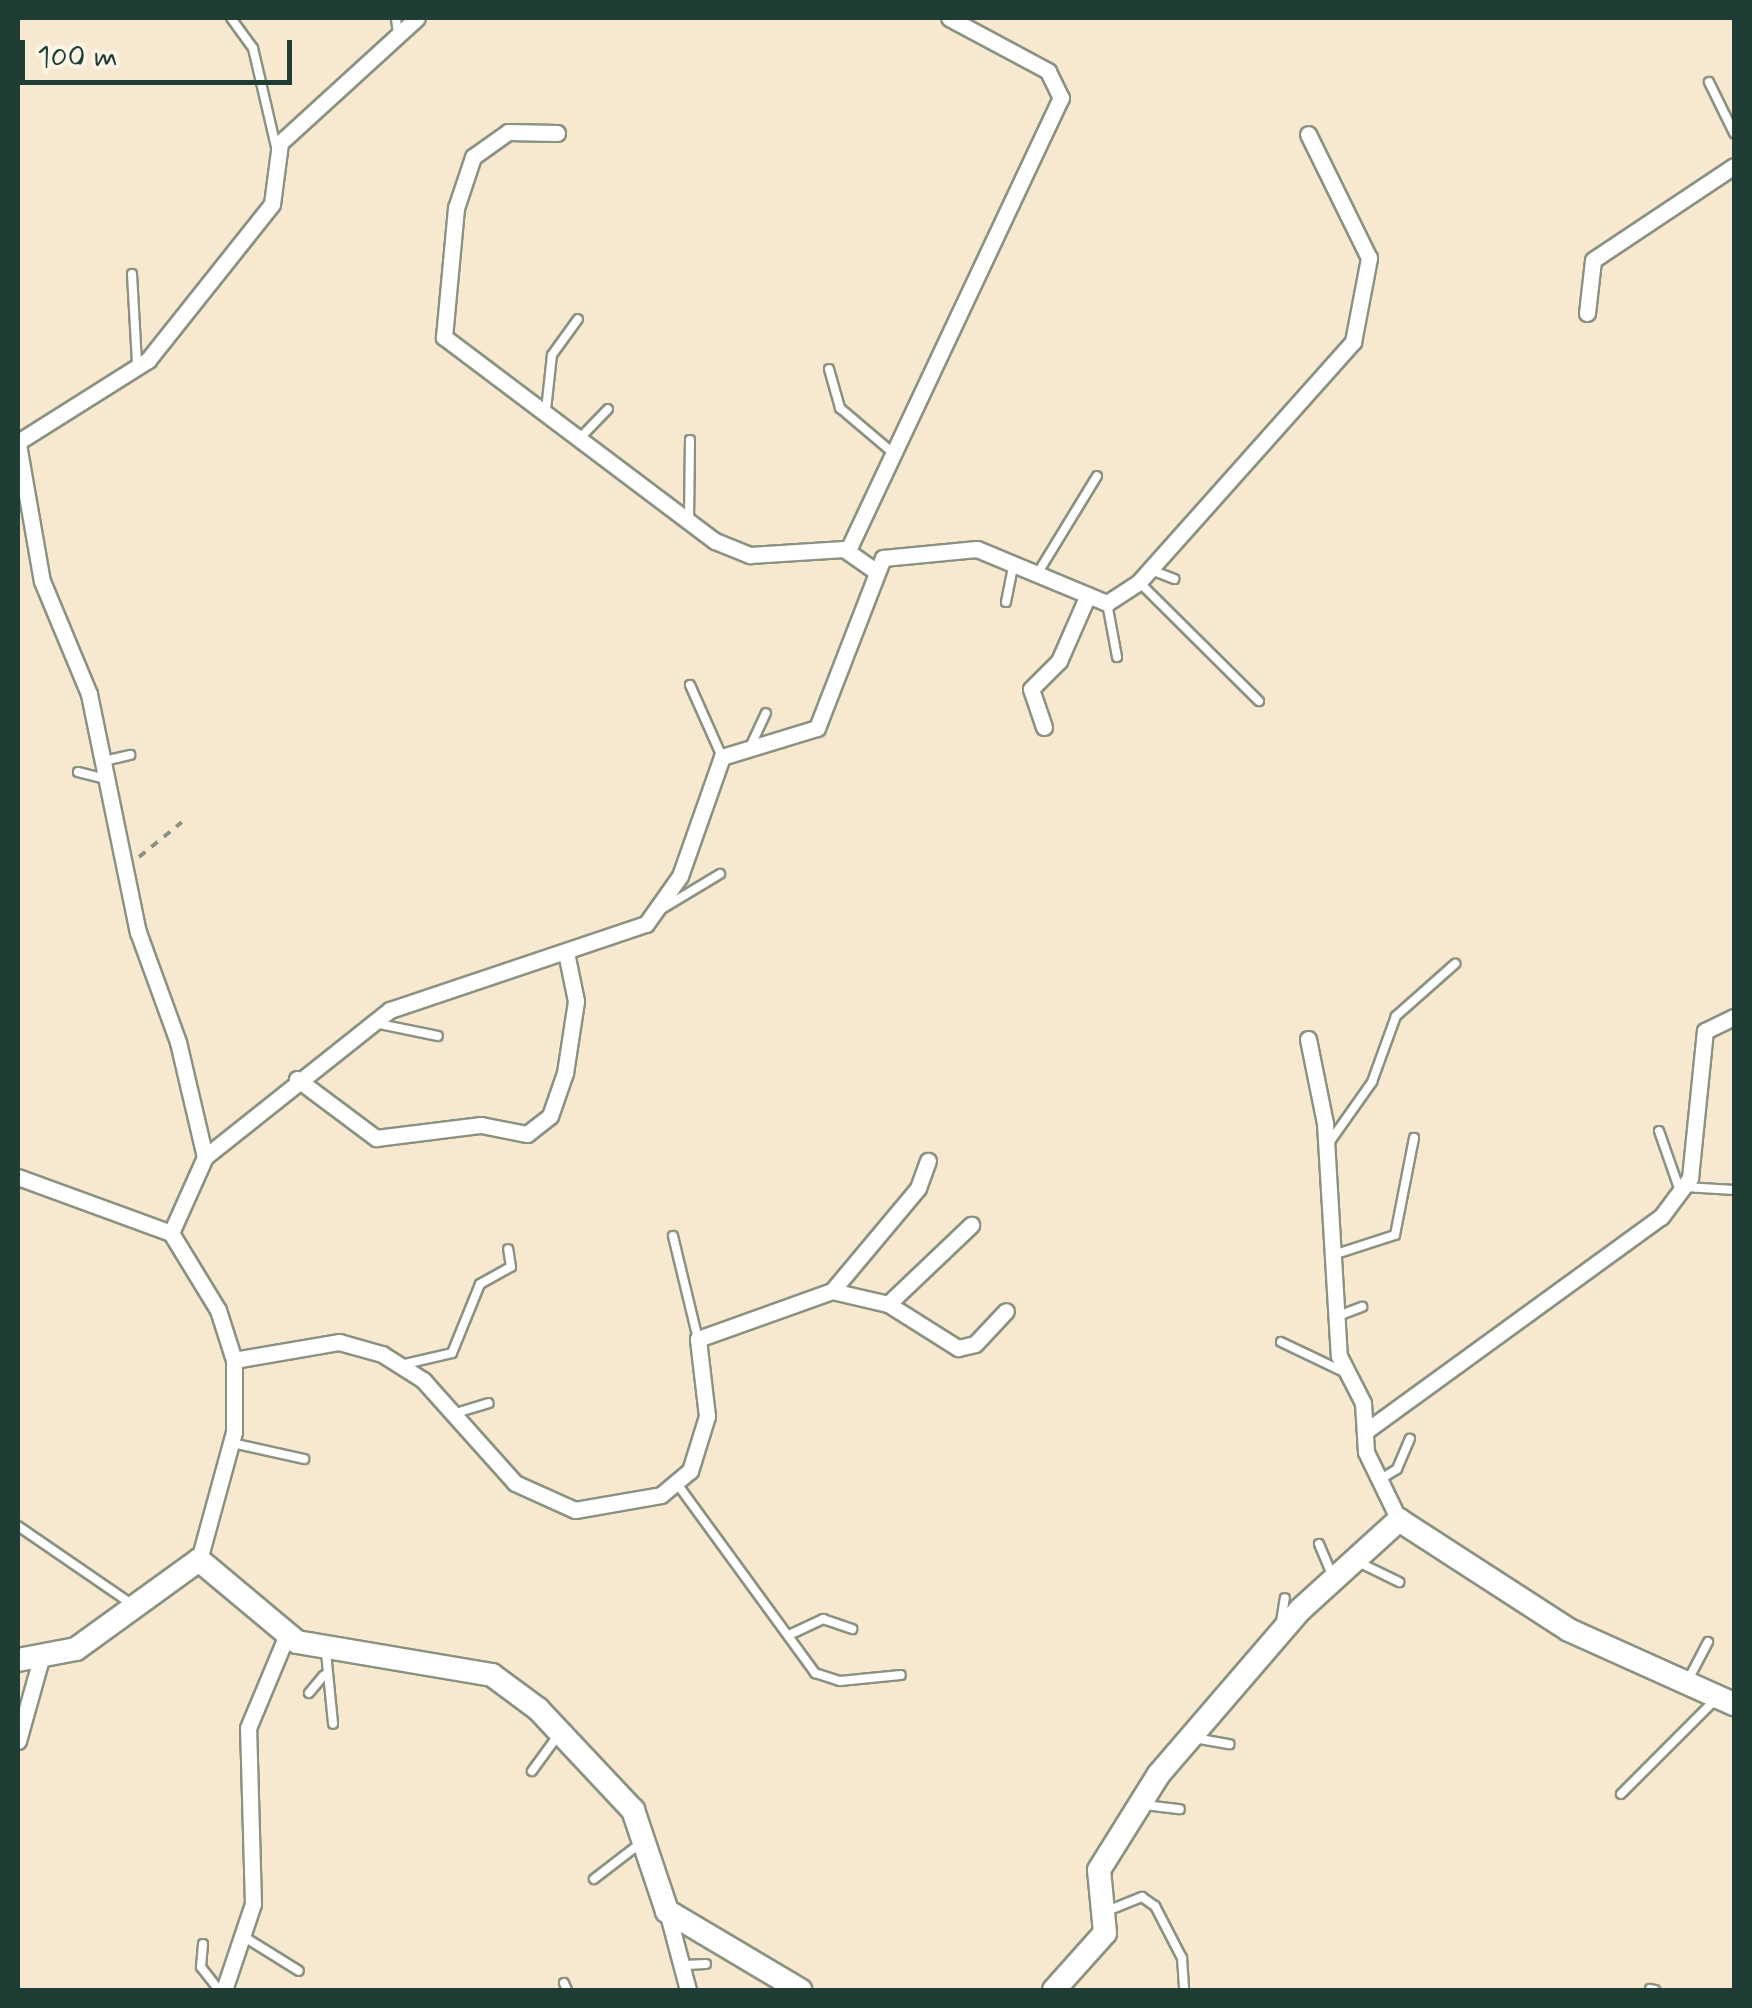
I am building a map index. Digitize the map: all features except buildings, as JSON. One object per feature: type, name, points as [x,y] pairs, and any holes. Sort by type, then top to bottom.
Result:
[{"type":"street","points":[[205,1157],[178,1042],[138,932],[128,866],[72,641],[42,581],[18,443],[137,368],[272,204],[277,149],[416,18]]},
{"type":"street","points":[[848,550],[1061,98],[1048,71],[949,18]]},
{"type":"street","points":[[558,133],[508,132],[473,158],[458,194],[439,330],[575,444],[690,524],[750,555],[848,550],[874,568]]},
{"type":"street","points":[[172,1233],[205,1157],[296,1079],[373,1022],[420,993],[567,957],[630,934],[660,910],[722,757],[818,728],[874,568],[893,553],[940,546],[1014,562],[1107,603],[1151,570],[1353,342],[1369,258],[1308,134]]},
{"type":"street","points":[[1587,313],[1594,260],[1734,166]]},
{"type":"street","points":[[1044,727],[1031,690],[1058,661],[1088,595]]},
{"type":"street","points":[[296,1079],[376,1138],[481,1125],[527,1134],[550,1116],[566,1073],[576,1002],[567,957]]},
{"type":"street","points":[[1366,1431],[1648,1229],[1682,1190],[1705,1031],[1734,1016]]},
{"type":"street","points":[[1308,1039],[1324,1150],[1336,1317],[1346,1373],[1379,1480],[1399,1520],[1569,1630],[1726,1701]]},
{"type":"street","points":[[234,1360],[339,1342],[403,1365],[456,1413],[515,1483],[560,1509],[678,1485],[706,1432],[698,1339],[832,1291],[918,1188],[928,1161]]},
{"type":"street","points":[[18,1177],[172,1233],[218,1310],[234,1360],[232,1443],[199,1560],[95,1639],[29,1662],[20,1732]]},
{"type":"street","points":[[888,1304],[971,1225]]},
{"type":"street","points":[[832,1291],[888,1304],[958,1348],[975,1344],[1006,1311]]},
{"type":"street","points":[[1054,1990],[1100,1943],[1104,1912],[1099,1870],[1141,1804],[1191,1737],[1284,1629],[1399,1520]]},
{"type":"street","points":[[199,1560],[286,1637],[325,1664],[492,1675],[560,1732],[633,1810],[646,1839],[685,1965],[688,1990]]},
{"type":"street","points":[[222,1990],[246,1938],[248,1728],[286,1637]]},
{"type":"street","points":[[668,1911],[800,1990]]},
{"type":"lane","points":[[231,18],[253,48],[277,149]]},
{"type":"lane","points":[[396,18],[398,36]]},
{"type":"lane","points":[[1709,82],[1734,133]]},
{"type":"lane","points":[[132,274],[137,368]]},
{"type":"lane","points":[[544,420],[552,355],[578,319]]},
{"type":"lane","points":[[829,369],[840,408],[893,453]]},
{"type":"lane","points":[[575,444],[608,408]]},
{"type":"lane","points":[[690,440],[690,524]]},
{"type":"lane","points":[[1039,571],[1097,476]]},
{"type":"lane","points":[[1006,602],[1014,562]]},
{"type":"lane","points":[[1151,570],[1174,579]]},
{"type":"lane","points":[[1138,582],[1260,701]]},
{"type":"lane","points":[[1107,603],[1117,657]]},
{"type":"lane","points":[[690,684],[722,757]]},
{"type":"lane","points":[[750,747],[766,713]]},
{"type":"lane","points":[[104,761],[130,754]]},
{"type":"lane","points":[[78,772],[108,779]]},
{"type":"lane","points":[[660,910],[720,874]]},
{"type":"lane","points":[[1324,1150],[1364,1098],[1396,1016],[1455,964]]},
{"type":"lane","points":[[373,1022],[438,1036]]},
{"type":"lane","points":[[1659,1131],[1682,1190],[1734,1190]]},
{"type":"lane","points":[[1331,1255],[1395,1235],[1414,1138]]},
{"type":"lane","points":[[673,1236],[698,1339]]},
{"type":"lane","points":[[403,1365],[452,1353],[480,1284],[512,1267],[508,1249]]},
{"type":"lane","points":[[1336,1317],[1362,1307]]},
{"type":"lane","points":[[1281,1342],[1346,1373]]},
{"type":"lane","points":[[456,1413],[489,1403]]},
{"type":"lane","points":[[1379,1480],[1397,1469],[1410,1439]]},
{"type":"lane","points":[[232,1443],[304,1459]]},
{"type":"lane","points":[[678,1485],[824,1678],[901,1675]]},
{"type":"lane","points":[[18,1526],[136,1607]]},
{"type":"lane","points":[[1318,1544],[1334,1580]]},
{"type":"lane","points":[[1356,1560],[1399,1582]]},
{"type":"lane","points":[[1284,1629],[1285,1598]]},
{"type":"lane","points":[[789,1634],[823,1619],[852,1629]]},
{"type":"lane","points":[[1686,1684],[1708,1642]]},
{"type":"lane","points":[[309,1693],[325,1664]]},
{"type":"lane","points":[[325,1664],[334,1724]]},
{"type":"lane","points":[[1620,1794],[1726,1701]]},
{"type":"lane","points":[[532,1771],[560,1732]]},
{"type":"lane","points":[[1191,1737],[1229,1744]]},
{"type":"lane","points":[[1141,1804],[1180,1810]]},
{"type":"lane","points":[[594,1878],[646,1839]]},
{"type":"lane","points":[[1104,1912],[1142,1897],[1156,1906],[1182,1958],[1184,1990]]},
{"type":"lane","points":[[246,1938],[300,1971]]},
{"type":"lane","points":[[203,1944],[201,1967],[222,1990]]},
{"type":"lane","points":[[685,1965],[706,1964]]},
{"type":"path","points":[[128,866],[182,822]]}]
